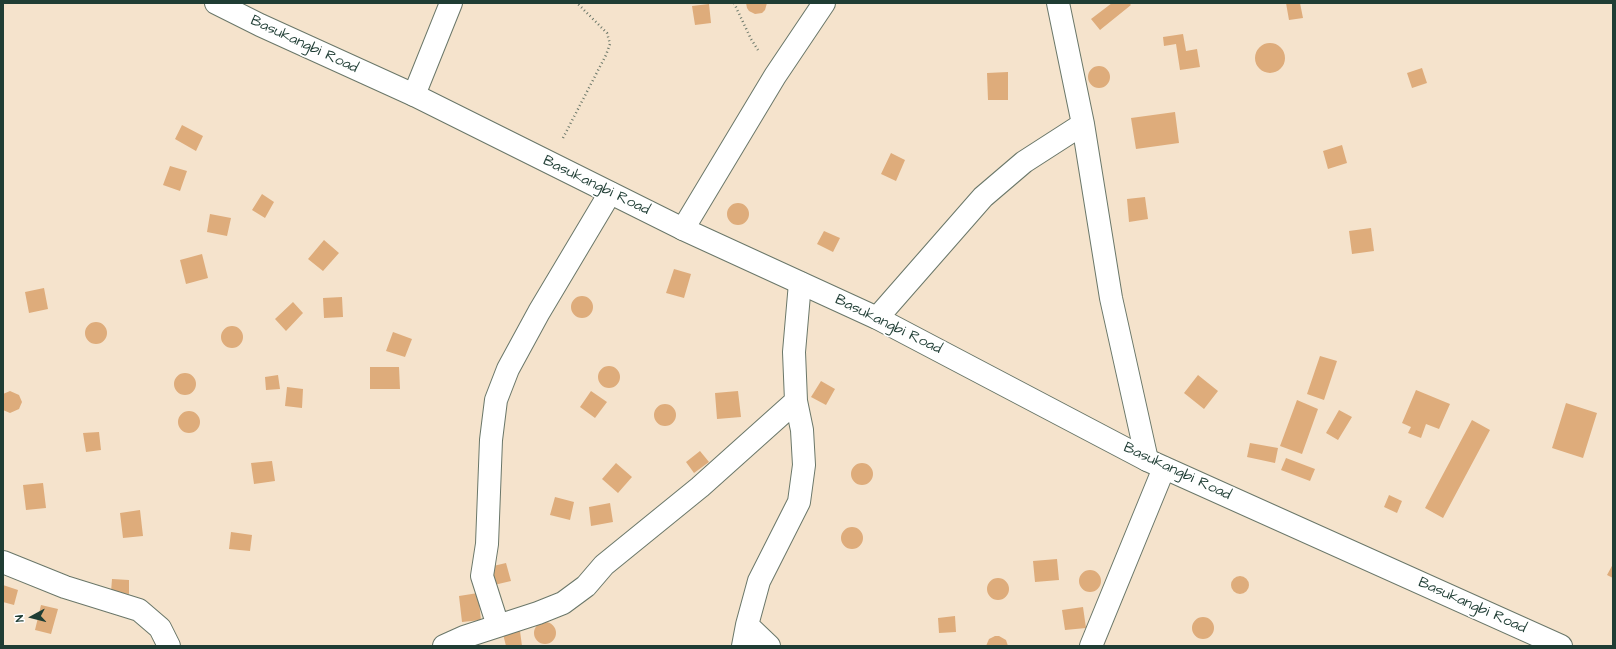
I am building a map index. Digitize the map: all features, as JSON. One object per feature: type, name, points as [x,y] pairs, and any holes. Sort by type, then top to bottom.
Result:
[{"type":"street","name":"Basukangbi Road","points":[[216,3],[260,25],[414,95],[683,229],[877,318],[1156,464],[1561,646]]},
{"type":"street","points":[[414,95],[451,3]]},
{"type":"street","points":[[683,229],[775,76],[824,3]]},
{"type":"street","points":[[1058,3],[1084,124],[1111,298],[1156,464],[1092,646]]},
{"type":"street","points":[[877,318],[983,197],[1024,162],[1084,124]]},
{"type":"street","points":[[498,626],[482,576],[487,544],[491,440],[496,400],[508,369],[539,312],[610,193]]},
{"type":"street","points":[[743,646],[759,581],[799,502],[804,465],[802,430],[796,401],[794,352],[800,283]]},
{"type":"street","points":[[444,646],[563,603],[586,586],[604,566],[700,486],[796,401]]},
{"type":"street","points":[[3,562],[65,586],[139,610],[160,628],[169,646]]},
{"type":"street","points":[[747,625],[770,646]]},
{"type":"path","points":[[550,163],[610,44],[607,34],[577,3]]},
{"type":"path","points":[[734,3],[751,40],[775,76]]},
{"type":"building","points":[[746,3],[767,3],[765,10],[762,13],[755,14],[749,11]]},
{"type":"building","points":[[1112,3],[1129,3],[1131,5],[1100,30],[1091,19]]},
{"type":"building","points":[[1286,3],[1300,3],[1303,18],[1289,20]]},
{"type":"building","points":[[709,4],[711,23],[695,25],[692,6]]},
{"type":"building","points":[[1183,34],[1186,51],[1197,49],[1200,67],[1180,70],[1176,44],[1164,46],[1163,37]]},
{"type":"building","points":[[1270,43],[1276,44],[1284,52],[1284,64],[1276,72],[1270,73],[1264,72],[1256,64],[1255,58],[1256,52],[1264,44]]},
{"type":"building","points":[[1099,66],[1107,69],[1110,77],[1107,85],[1099,88],[1091,85],[1088,77],[1091,69]]},
{"type":"building","points":[[1422,68],[1427,83],[1412,88],[1407,73]]},
{"type":"building","points":[[1008,72],[1008,100],[988,100],[987,73]]},
{"type":"building","points":[[1175,112],[1179,143],[1136,149],[1131,118]]},
{"type":"building","points":[[182,125],[203,136],[196,151],[175,139]]},
{"type":"building","points":[[1342,145],[1347,163],[1328,169],[1323,151]]},
{"type":"building","points":[[891,153],[905,160],[896,181],[881,174]]},
{"type":"building","points":[[170,166],[187,171],[180,191],[163,185]]},
{"type":"building","points":[[262,194],[274,202],[265,218],[252,210]]},
{"type":"building","points":[[1145,197],[1148,219],[1129,222],[1127,199]]},
{"type":"building","points":[[738,203],[746,206],[749,214],[746,222],[738,225],[730,222],[727,214],[730,206]]},
{"type":"building","points":[[210,214],[231,218],[227,236],[207,232]]},
{"type":"building","points":[[1371,228],[1374,251],[1352,254],[1349,231]]},
{"type":"building","points":[[824,231],[840,238],[833,252],[817,244]]},
{"type":"building","points":[[324,240],[339,253],[323,271],[308,259]]},
{"type":"building","points":[[202,254],[208,278],[186,284],[180,260]]},
{"type":"building","points":[[674,269],[691,274],[684,298],[666,293]]},
{"type":"building","points":[[44,288],[48,309],[29,313],[25,292]]},
{"type":"building","points":[[582,296],[590,299],[593,307],[590,315],[582,318],[574,315],[571,307],[574,299]]},
{"type":"building","points":[[342,297],[343,317],[324,318],[323,298]]},
{"type":"building","points":[[293,302],[303,313],[286,331],[275,319]]},
{"type":"building","points":[[96,322],[104,325],[107,333],[104,341],[96,344],[88,341],[85,333],[88,325]]},
{"type":"building","points":[[232,326],[240,329],[243,337],[240,345],[232,348],[224,345],[221,337],[224,329]]},
{"type":"building","points":[[393,332],[412,339],[405,357],[386,351]]},
{"type":"building","points":[[1320,356],[1337,361],[1324,400],[1307,394]]},
{"type":"building","points":[[609,366],[617,369],[620,377],[617,385],[609,388],[601,385],[598,377],[601,369]]},
{"type":"building","points":[[370,367],[399,367],[400,389],[370,389]]},
{"type":"building","points":[[185,373],[193,376],[196,384],[193,392],[185,395],[177,392],[174,384],[177,376]]},
{"type":"building","points":[[278,375],[280,389],[266,390],[265,377]]},
{"type":"building","points":[[1198,375],[1218,391],[1204,409],[1184,393]]},
{"type":"building","points":[[821,381],[835,389],[826,405],[811,397]]},
{"type":"building","points":[[287,387],[303,389],[302,408],[285,406]]},
{"type":"building","points":[[1416,390],[1450,404],[1439,429],[1426,424],[1421,438],[1408,433],[1411,427],[1402,423]]},
{"type":"building","points":[[10,391],[19,395],[22,402],[19,409],[10,413],[3,410],[3,394]]},
{"type":"building","points":[[591,391],[607,402],[595,418],[580,407]]},
{"type":"building","points":[[738,391],[741,417],[717,419],[715,393]]},
{"type":"building","points":[[1297,400],[1318,409],[1302,454],[1280,446]]},
{"type":"building","points":[[1566,403],[1597,413],[1583,458],[1552,448]]},
{"type":"building","points":[[665,404],[673,407],[676,415],[673,423],[665,426],[657,423],[654,415],[657,407]]},
{"type":"building","points":[[1339,410],[1352,417],[1338,440],[1326,433]]},
{"type":"building","points":[[189,411],[197,414],[200,422],[197,430],[189,433],[181,430],[178,422],[181,414]]},
{"type":"building","points":[[1472,420],[1490,430],[1443,518],[1425,508]]},
{"type":"building","points":[[99,432],[101,450],[86,452],[83,433]]},
{"type":"building","points":[[1250,443],[1278,448],[1275,463],[1247,457]]},
{"type":"building","points":[[700,451],[709,462],[694,473],[686,462]]},
{"type":"building","points":[[1286,458],[1315,469],[1310,481],[1281,470]]},
{"type":"building","points":[[272,461],[275,481],[254,484],[251,463]]},
{"type":"building","points":[[616,463],[632,477],[618,493],[602,479]]},
{"type":"building","points":[[862,463],[870,466],[873,474],[870,482],[862,485],[854,482],[851,474],[854,466]]},
{"type":"building","points":[[43,483],[46,508],[26,510],[23,485]]},
{"type":"building","points":[[1389,495],[1402,501],[1397,513],[1384,507]]},
{"type":"building","points":[[555,497],[574,502],[570,520],[550,515]]},
{"type":"building","points":[[610,503],[613,522],[591,526],[589,507]]},
{"type":"building","points":[[140,510],[143,536],[123,538],[120,513]]},
{"type":"building","points":[[852,527],[860,530],[863,538],[860,546],[852,549],[844,546],[841,538],[844,530]]},
{"type":"building","points":[[231,532],[252,535],[250,551],[229,549]]},
{"type":"building","points":[[1057,559],[1059,580],[1035,582],[1033,561]]},
{"type":"building","points":[[506,563],[511,581],[494,585],[489,567]]},
{"type":"building","points":[[1613,564],[1613,578],[1607,575]]},
{"type":"building","points":[[1090,570],[1098,573],[1101,581],[1098,589],[1090,592],[1082,589],[1079,581],[1082,573]]},
{"type":"building","points":[[1240,576],[1246,579],[1249,585],[1246,591],[1240,594],[1234,591],[1231,585],[1234,579]]},
{"type":"building","points":[[998,578],[1006,581],[1009,589],[1006,597],[998,600],[990,597],[987,589],[990,581]]},
{"type":"building","points":[[112,579],[129,580],[129,594],[111,592]]},
{"type":"building","points":[[3,585],[18,590],[14,605],[3,602]]},
{"type":"building","points":[[478,593],[481,620],[462,622],[459,596]]},
{"type":"building","points":[[41,605],[58,609],[51,634],[35,630]]},
{"type":"building","points":[[1083,607],[1086,628],[1065,630],[1062,610]]},
{"type":"building","points":[[955,616],[956,632],[939,633],[938,618]]},
{"type":"building","points":[[1203,617],[1211,620],[1214,628],[1211,636],[1203,639],[1195,636],[1192,628],[1195,620]]},
{"type":"building","points":[[545,622],[553,625],[556,633],[553,641],[545,644],[537,641],[534,633],[537,625]]},
{"type":"building","points":[[520,631],[522,646],[506,646],[503,634]]},
{"type":"building","points":[[999,636],[1006,640],[1008,646],[986,646],[989,639]]}]
